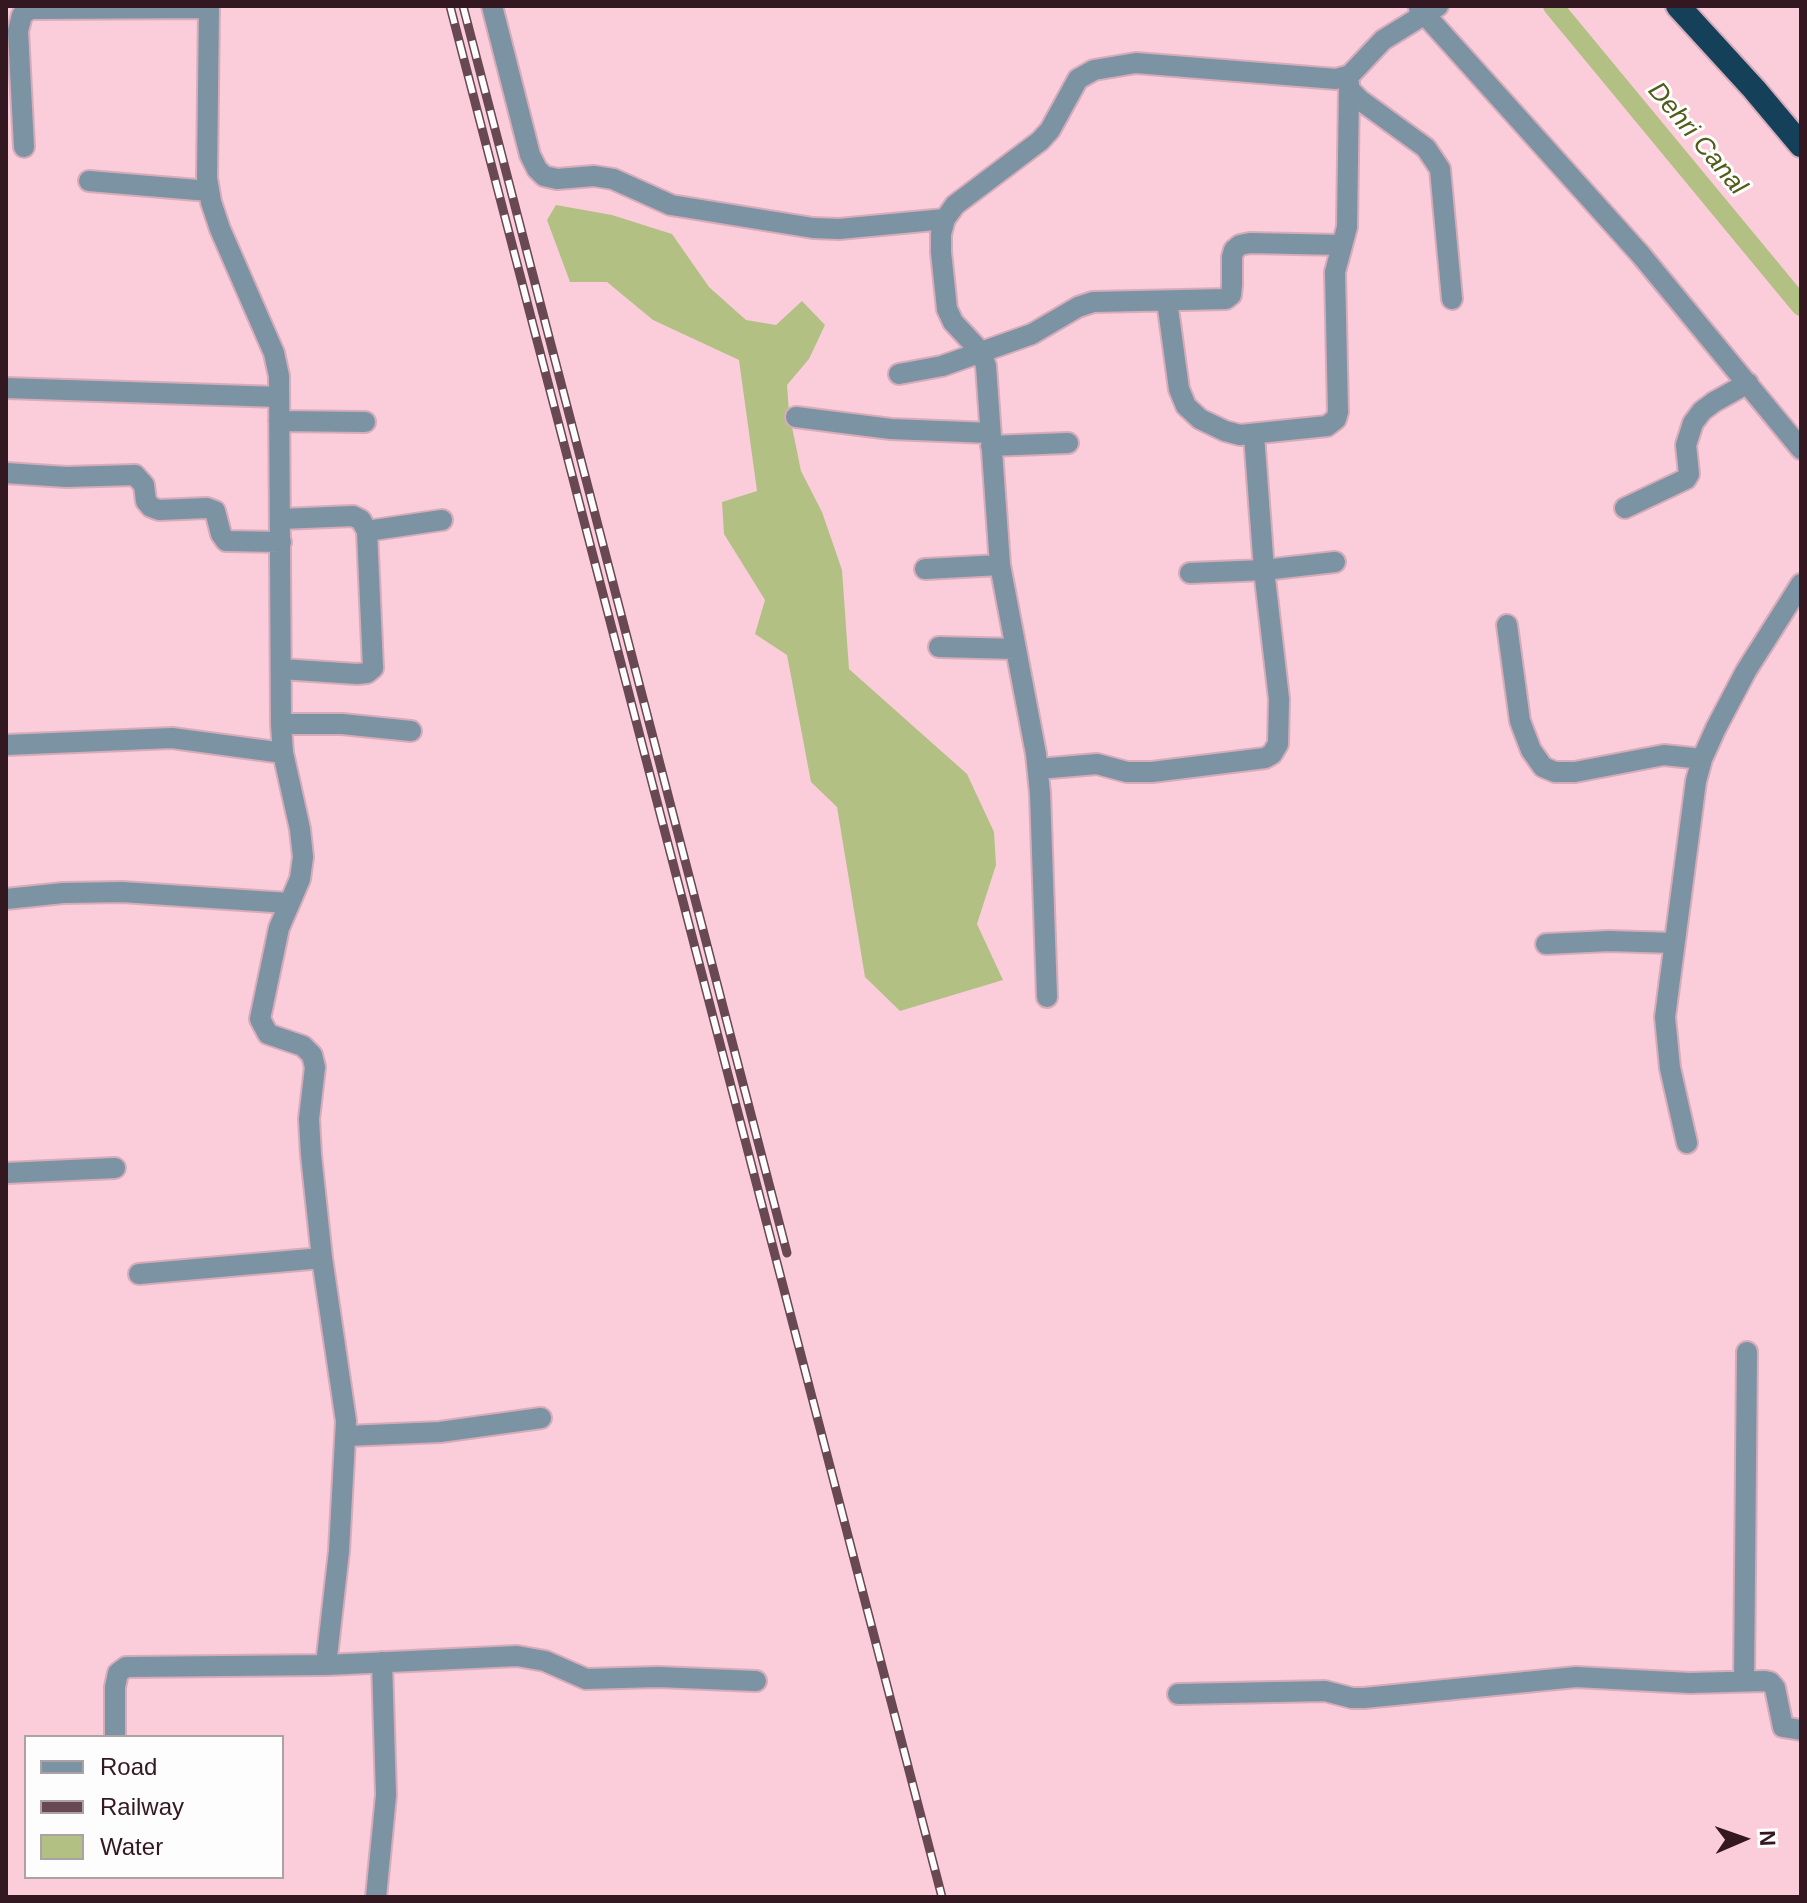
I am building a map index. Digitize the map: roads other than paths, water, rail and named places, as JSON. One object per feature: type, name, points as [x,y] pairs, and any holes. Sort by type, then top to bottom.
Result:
[{"type":"highway","points":[[1680,7],[1798,135]]},
{"type":"street","points":[[492,6],[530,155],[544,176],[557,179],[594,176],[613,179],[671,205],[813,228],[839,229],[945,219]]},
{"type":"street","points":[[24,147],[18,31],[22,15],[30,9],[209,7],[209,191],[220,229],[274,353],[279,397],[281,724],[283,753],[303,857],[300,879],[279,928],[260,1019],[268,1034],[303,1046],[312,1055],[315,1067],[310,1136],[322,1258],[346,1436],[339,1551],[326,1665]]},
{"type":"street","points":[[1167,301],[1179,389],[1186,406],[1200,419],[1225,431],[1254,435],[1327,426],[1336,419],[1335,272],[1347,227],[1350,82],[1383,40],[1427,9],[1641,255],[1801,449]]},
{"type":"street","points":[[1047,997],[1038,769],[1000,565],[986,366],[981,352],[962,333],[947,309],[941,252],[945,219],[955,205],[1040,141],[1050,130],[1078,79],[1094,70],[1136,63],[1336,79],[1350,82],[1435,158],[1443,182],[1452,299]]},
{"type":"street","points":[[89,181],[209,191]]},
{"type":"street","points":[[899,374],[942,366],[1032,334],[1078,307],[1093,302],[1226,299],[1231,295],[1232,257],[1240,245],[1342,245]]},
{"type":"street","points":[[1625,508],[1686,479],[1689,470],[1686,445],[1693,423],[1714,402],[1748,383]]},
{"type":"street","points":[[6,388],[279,397]]},
{"type":"street","points":[[796,417],[990,439],[1068,443]]},
{"type":"street","points":[[279,421],[365,422]]},
{"type":"street","points":[[1038,769],[1097,764],[1127,772],[1152,772],[1265,758],[1272,754],[1278,744],[1279,699],[1264,570],[1254,435]]},
{"type":"street","points":[[6,473],[66,477],[135,475],[144,485],[146,501],[151,507],[159,510],[207,508],[215,511],[226,541],[281,542]]},
{"type":"street","points":[[281,519],[353,516],[361,520],[367,531],[373,668],[367,673],[357,674],[281,669]]},
{"type":"street","points":[[367,531],[442,520]]},
{"type":"street","points":[[1190,573],[1264,570],[1335,562]]},
{"type":"street","points":[[925,569],[1000,565]]},
{"type":"street","points":[[1687,1143],[1665,1039],[1665,1017],[1692,809],[1702,759],[1746,671],[1801,584]]},
{"type":"street","points":[[1507,625],[1520,721],[1531,750],[1543,767],[1555,772],[1575,772],[1664,755],[1702,759]]},
{"type":"street","points":[[939,647],[1016,649]]},
{"type":"street","points":[[281,724],[342,724],[411,731]]},
{"type":"street","points":[[6,745],[172,738],[283,753]]},
{"type":"street","points":[[6,899],[63,893],[122,892],[288,903]]},
{"type":"street","points":[[1546,944],[1609,941],[1674,943]]},
{"type":"street","points":[[6,1173],[115,1168]]},
{"type":"street","points":[[139,1274],[322,1258]]},
{"type":"street","points":[[1744,1681],[1747,1352]]},
{"type":"street","points":[[346,1436],[440,1432],[541,1418]]},
{"type":"street","points":[[115,1735],[115,1687],[118,1673],[126,1667],[326,1665],[517,1656],[545,1661],[586,1679],[658,1677],[756,1681]]},
{"type":"street","points":[[376,1897],[386,1795],[382,1662]]},
{"type":"street","points":[[1178,1694],[1325,1691],[1364,1698],[1567,1678],[1679,1683],[1770,1682],[1776,1692],[1781,1724],[1789,1730],[1801,1730]]},
{"type":"water","points":[[556,205],[612,215],[672,234],[709,287],[746,320],[776,325],[802,301],[825,325],[809,359],[787,385],[801,471],[822,512],[842,570],[849,669],[967,774],[994,832],[996,865],[977,924],[1003,980],[900,1011],[865,977],[837,807],[811,782],[787,655],[755,634],[765,600],[724,534],[722,502],[757,491],[739,360],[653,320],[607,282],[570,282],[547,220]]},
{"type":"waterway","name":"Dehri Canal","points":[[1553,6],[1801,306]]},
{"type":"railway","points":[[450,6],[942,1897]]},
{"type":"railway","points":[[463,6],[787,1253]]}]
